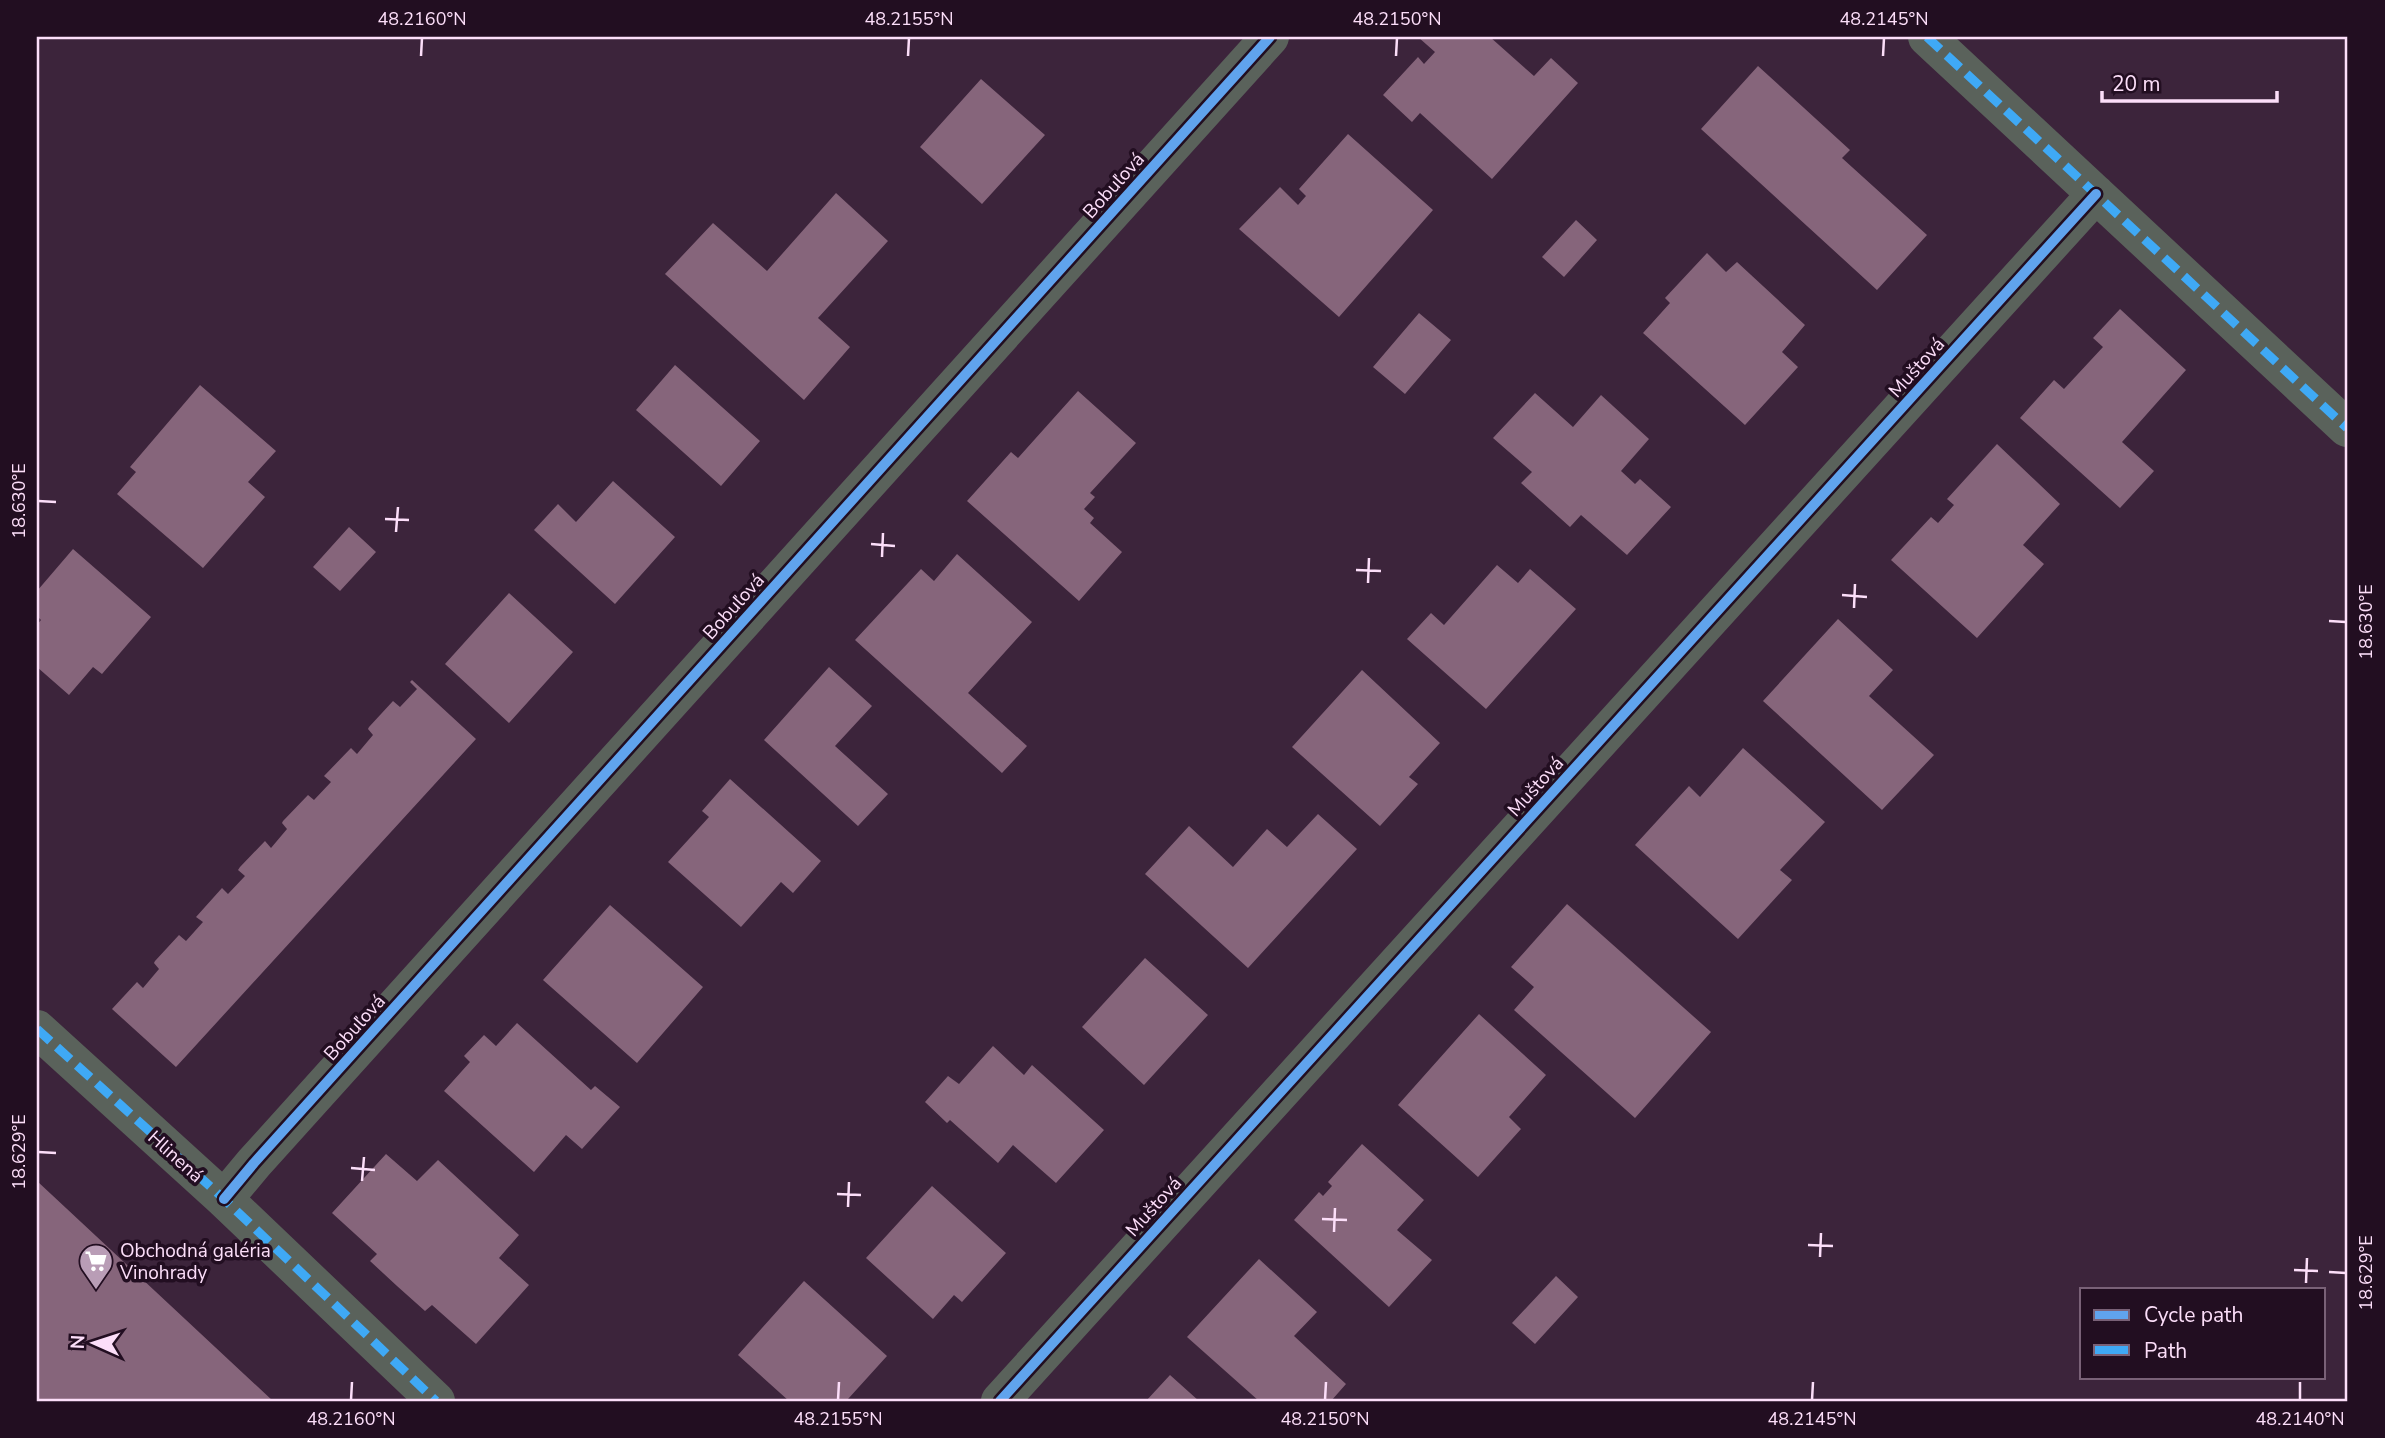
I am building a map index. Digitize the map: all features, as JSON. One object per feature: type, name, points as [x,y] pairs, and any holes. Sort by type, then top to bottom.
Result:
[{"type":"street","name":"Bobuľová","points":[[224,1199],[1270,37]]},
{"type":"street","points":[[1927,37],[2347,428]]},
{"type":"street","name":"Muštová","points":[[1000,1401],[2096,194]]},
{"type":"street","name":"Hlinená","points":[[37,1029],[224,1199],[436,1401]]},
{"type":"building","points":[[1418,37],[1490,37],[1534,76],[1551,58],[1578,83],[1492,179],[1420,113],[1412,122],[1383,95],[1418,57],[1424,64],[1435,52]]},
{"type":"building","points":[[1758,66],[1850,150],[1842,158],[1927,235],[1877,290],[1701,129]]},
{"type":"building","points":[[981,79],[1045,135],[982,204],[920,147]]},
{"type":"building","points":[[1348,134],[1433,210],[1339,317],[1239,229],[1280,187],[1298,205],[1306,196],[1299,189]]},
{"type":"building","points":[[836,193],[888,241],[818,318],[850,347],[804,400],[665,274],[713,223],[767,271]]},
{"type":"building","points":[[1576,220],[1597,240],[1564,277],[1542,257]]},
{"type":"building","points":[[1707,253],[1726,272],[1737,262],[1805,325],[1782,352],[1798,367],[1745,425],[1643,333],[1670,303],[1665,298]]},
{"type":"building","points":[[2120,309],[2186,370],[2122,442],[2154,471],[2120,508],[2020,418],[2054,380],[2064,389],[2103,347],[2093,338]]},
{"type":"building","points":[[1419,313],[1451,340],[1405,394],[1373,367]]},
{"type":"building","points":[[675,365],[760,441],[721,486],[636,410]]},
{"type":"building","points":[[200,385],[276,451],[248,482],[265,497],[203,568],[117,494],[136,472],[130,467]]},
{"type":"building","points":[[1078,391],[1136,443],[1090,493],[1095,497],[1084,509],[1094,518],[1090,523],[1122,552],[1079,601],[967,501],[1011,452],[1018,458]]},
{"type":"building","points":[[1535,393],[1573,427],[1601,395],[1649,439],[1621,471],[1635,484],[1640,479],[1671,507],[1627,555],[1581,515],[1570,527],[1521,483],[1532,472],[1493,438]]},
{"type":"building","points":[[1997,444],[2060,504],[2023,545],[2044,564],[1977,638],[1891,560],[1931,517],[1938,523],[1954,505],[1947,499]]},
{"type":"building","points":[[613,481],[675,537],[615,604],[534,530],[558,504],[576,522]]},
{"type":"building","points":[[349,527],[376,552],[340,591],[313,567]]},
{"type":"building","points":[[73,549],[151,617],[102,674],[93,667],[69,695],[37,667],[37,625],[41,620],[37,616],[37,591]]},
{"type":"building","points":[[957,554],[1032,622],[968,693],[1027,746],[1002,773],[855,640],[921,569],[934,581]]},
{"type":"building","points":[[1497,565],[1518,583],[1530,569],[1576,609],[1486,709],[1407,639],[1431,613],[1444,625]]},
{"type":"building","points":[[509,593],[573,652],[509,723],[445,664]]},
{"type":"building","points":[[1838,619],[1893,670],[1869,696],[1934,755],[1882,810],[1763,701]]},
{"type":"building","points":[[829,667],[872,706],[835,746],[888,794],[858,826],[764,740]]},
{"type":"building","points":[[1362,670],[1440,743],[1409,777],[1418,784],[1380,826],[1292,747]]},
{"type":"building","points":[[412,680],[476,739],[176,1067],[112,1009],[137,982],[143,988],[159,969],[155,961],[179,935],[186,941],[203,922],[196,917],[222,888],[228,894],[245,876],[238,870],[265,841],[271,848],[287,829],[283,821],[308,795],[314,800],[331,782],[324,776],[351,748],[357,754],[373,735],[369,727],[393,701],[400,707],[417,689],[410,682]]},
{"type":"building","points":[[1743,748],[1825,822],[1780,870],[1792,880],[1738,939],[1635,845],[1689,786],[1700,797]]},
{"type":"building","points":[[730,779],[821,861],[793,893],[781,882],[741,927],[668,862],[709,817],[702,811]]},
{"type":"building","points":[[1318,814],[1357,849],[1248,968],[1145,874],[1189,826],[1233,867],[1267,829],[1287,847]]},
{"type":"building","points":[[1567,904],[1711,1032],[1635,1118],[1514,1010],[1534,987],[1511,967]]},
{"type":"building","points":[[610,905],[703,987],[637,1063],[543,980]]},
{"type":"building","points":[[1145,958],[1208,1015],[1144,1085],[1082,1027]]},
{"type":"building","points":[[1479,1014],[1546,1075],[1509,1117],[1521,1129],[1478,1177],[1398,1105]]},
{"type":"building","points":[[517,1023],[591,1090],[595,1086],[620,1107],[582,1149],[566,1135],[534,1172],[444,1091],[470,1062],[464,1056],[484,1035],[496,1046]]},
{"type":"building","points":[[993,1046],[1024,1075],[1032,1065],[1104,1130],[1056,1183],[1013,1145],[998,1163],[950,1120],[947,1123],[925,1102],[948,1076],[959,1084]]},
{"type":"building","points":[[1362,1144],[1424,1200],[1397,1230],[1432,1260],[1389,1307],[1294,1220],[1319,1192],[1323,1196],[1332,1186],[1328,1182]]},
{"type":"building","points":[[386,1154],[417,1181],[438,1160],[519,1235],[499,1258],[529,1285],[476,1344],[432,1305],[425,1311],[397,1286],[370,1261],[377,1254],[332,1213]]},
{"type":"building","name":"Obchodná galéria Vinohrady","points":[[37,1181],[273,1401],[37,1401]]},
{"type":"building","points":[[932,1186],[1006,1253],[962,1302],[954,1295],[933,1319],[866,1258]]},
{"type":"building","points":[[1259,1259],[1317,1312],[1294,1336],[1346,1384],[1331,1401],[1259,1401],[1187,1337]]},
{"type":"building","points":[[1556,1276],[1578,1297],[1535,1344],[1512,1323]]},
{"type":"building","points":[[804,1281],[887,1356],[849,1401],[789,1401],[738,1355]]},
{"type":"building","points":[[1170,1375],[1199,1401],[1146,1401]]},
{"type":"marked path","points":[[1927,37],[2347,428]]},
{"type":"marked path","points":[[37,1029],[224,1199],[436,1401]]},
{"type":"cycle path","points":[[224,1199],[1270,37]]},
{"type":"cycle path","points":[[1000,1401],[2096,194]]},
{"type":"place","name":"Obchodná galéria Vinohrady","points":[[96,1291]]}]
